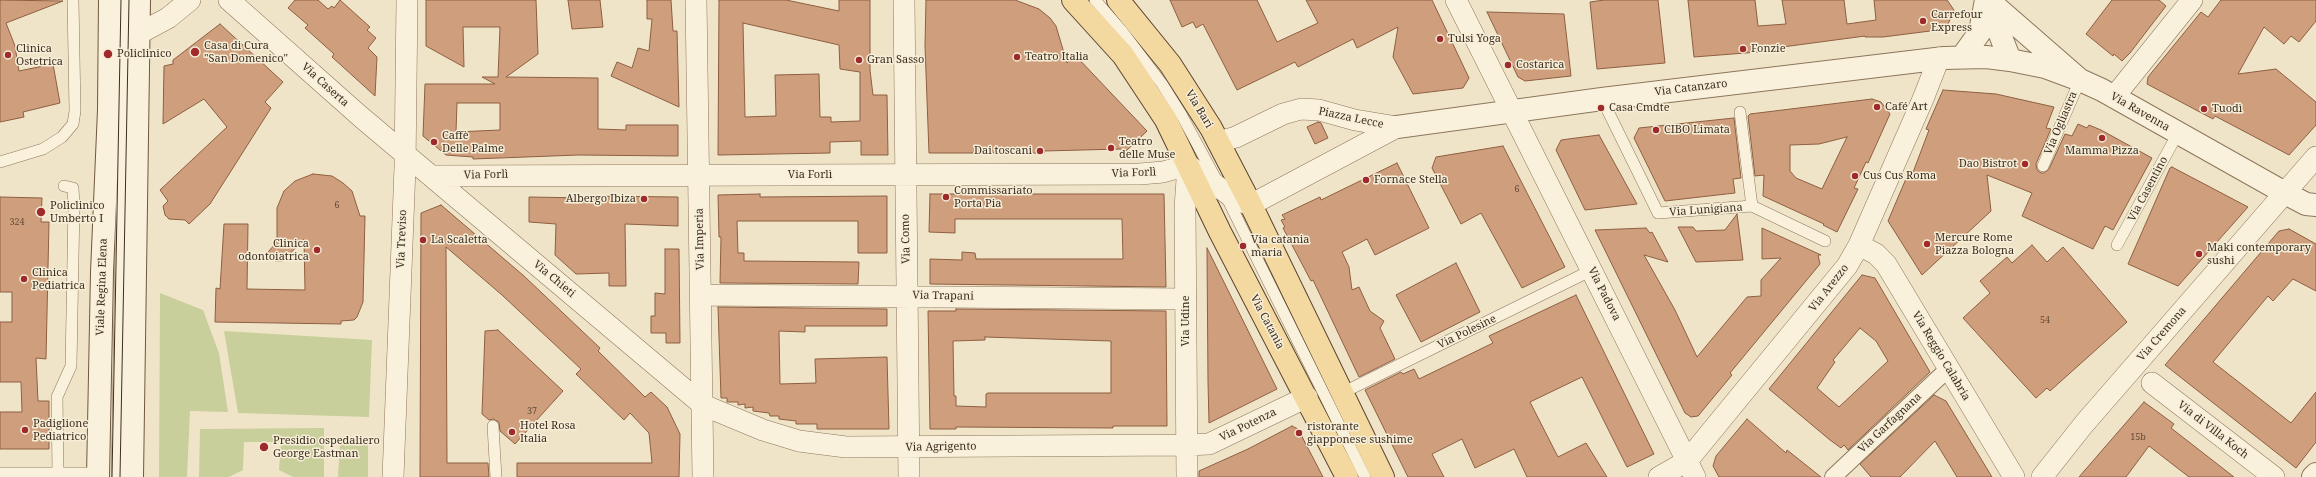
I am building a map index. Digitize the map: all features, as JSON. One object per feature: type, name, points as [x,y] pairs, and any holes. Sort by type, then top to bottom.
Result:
[{"type":"main road","name":"Via Bari","points":[[1073,0],[1123,55],[1142,82],[1166,120],[1188,165]]},
{"type":"main road","name":"Via Bari","points":[[1118,0],[1170,64],[1189,92],[1218,142],[1250,203]]},
{"type":"main road","name":"Via Catania","points":[[1188,165],[1229,250],[1307,397],[1347,477]]},
{"type":"main road","points":[[1250,203],[1382,477]]},
{"type":"street","points":[[110,0],[125,30],[132,477]]},
{"type":"street","points":[[125,30],[140,0]]},
{"type":"street","points":[[125,30],[168,18],[190,0]]},
{"type":"street","name":"Via Caserta","points":[[229,0],[361,117],[405,153]]},
{"type":"street","name":"Via Treviso","points":[[393,477],[405,153],[407,0]]},
{"type":"street","name":"Via Imperia","points":[[696,0],[703,477]]},
{"type":"street","name":"Via Como","points":[[904,0],[904,175],[909,477]]},
{"type":"street","name":"Via Padova","points":[[1456,0],[1691,469]]},
{"type":"street","points":[[1962,57],[1980,32],[1987,0]]},
{"type":"street","points":[[1987,0],[2010,60]]},
{"type":"street","name":"Via Ravenna","points":[[1987,0],[2080,80],[2114,97],[2313,208]]},
{"type":"street","points":[[2114,97],[2192,0]]},
{"type":"street","name":"Viale Regina Elena","points":[[104,476],[102,272],[125,30]]},
{"type":"street","name":"Via Catanzaro","points":[[1397,127],[1939,58],[1962,57],[2010,60],[2045,67],[2080,80]]},
{"type":"street","name":"Via Arezzo","points":[[1659,477],[1691,469],[1837,279],[1859,244],[1923,99],[1939,58]]},
{"type":"street","name":"Piazza Lecce","points":[[1218,142],[1236,137],[1283,114],[1301,110],[1319,110],[1364,122],[1397,127]]},
{"type":"street","name":"Piazza Lecce","points":[[1250,203],[1262,200],[1397,127]]},
{"type":"street","name":"Via Chieti","points":[[405,153],[703,405]]},
{"type":"street","name":"Via Cremona","points":[[2042,477],[2089,418],[2316,157]]},
{"type":"street","name":"Via Forlì","points":[[432,176],[1144,174],[1188,165]]},
{"type":"street","name":"Via Bari","points":[[1188,165],[1240,201],[1250,203]]},
{"type":"street","name":"Via Udine","points":[[1187,477],[1185,200],[1188,165]]},
{"type":"street","name":"Via Reggio Calabria","points":[[1859,244],[1876,254],[1886,264],[2014,477]]},
{"type":"street","name":"Via Trapani","points":[[700,295],[1186,299]]},
{"type":"street","name":"Via Garfagnana","points":[[1832,477],[1948,369]]},
{"type":"street","name":"Via di Villa Koch","points":[[2152,383],[2274,477]]},
{"type":"street","name":"Via Potenza","points":[[1186,445],[1209,444],[1307,397]]},
{"type":"street","name":"Via Agrigento","points":[[703,405],[763,430],[799,441],[846,447],[1186,445]]},
{"type":"street","points":[[2313,477],[2316,474]]},
{"type":"lane","points":[[0,162],[43,149],[62,137],[73,124],[75,111],[73,0]]},
{"type":"lane","points":[[125,30],[126,0]]},
{"type":"lane","name":"Via Bari","points":[[1095,0],[1133,45],[1182,116],[1223,190]]},
{"type":"lane","name":"Via Ogliastra","points":[[2043,166],[2080,80]]},
{"type":"lane","name":"Via Lunigiana","points":[[1602,100],[1658,213],[1752,206],[1825,241]]},
{"type":"lane","points":[[1740,112],[1752,206]]},
{"type":"lane","points":[[1182,116],[1200,133],[1218,142]]},
{"type":"lane","name":"Via Casentino","points":[[2118,245],[2178,133]]},
{"type":"lane","points":[[61,474],[57,396],[60,386],[69,374],[72,358],[74,205],[73,188],[64,186]]},
{"type":"lane","name":"Via Catania","points":[[1223,190],[1365,477]]},
{"type":"lane","name":"Via Polesine","points":[[1342,393],[1592,270]]},
{"type":"lane","points":[[493,426],[496,477]]},
{"type":"lane","points":[[0,473],[104,476]]},
{"type":"green space","points":[[160,293],[203,310],[219,353],[228,412],[190,411],[187,477],[159,477]]},
{"type":"green space","points":[[224,331],[372,340],[369,417],[238,413]]},
{"type":"green space","points":[[324,428],[324,477],[293,477],[279,470],[281,442],[244,442],[243,470],[229,477],[199,477],[200,429]]},
{"type":"green space","points":[[340,443],[368,444],[368,477],[338,477]]},
{"type":"building","name":"Clinica Ostetrica","points":[[0,0],[63,1],[6,23],[15,46],[19,71],[53,64],[60,103],[23,112],[24,117],[0,122]]},
{"type":"building","points":[[295,0],[318,0],[328,9],[332,6],[334,8],[340,0],[370,27],[367,30],[376,38],[368,48],[377,57],[375,96],[332,57],[334,54],[305,28],[308,25],[288,8]]},
{"type":"building","points":[[426,0],[536,0],[538,54],[506,77],[598,78],[598,129],[626,130],[626,125],[678,125],[678,156],[578,155],[473,159],[473,157],[446,155],[423,136],[425,84],[495,84],[482,77],[498,77],[500,27],[463,27],[464,67],[426,46]],"holes":[[[457,103],[500,103],[500,130],[456,132]]]},
{"type":"building","points":[[568,0],[600,0],[603,27],[572,29]]},
{"type":"building","points":[[647,0],[671,0],[673,31],[677,31],[679,107],[611,76],[617,62],[632,68],[638,48],[649,51],[652,19],[647,19]]},
{"type":"building","points":[[719,0],[786,0],[839,11],[839,0],[870,0],[870,70],[873,95],[887,95],[888,155],[861,155],[861,141],[830,142],[830,153],[718,155]],"holes":[[[743,23],[839,45],[840,69],[860,72],[860,121],[831,122],[831,117],[820,117],[819,74],[775,75],[776,116],[745,117]]]},
{"type":"building","points":[[926,0],[1015,0],[1039,9],[1050,18],[1056,26],[1067,63],[1075,55],[1147,131],[1124,153],[1121,149],[1044,151],[1044,153],[929,153],[925,46]]},
{"type":"building","points":[[1170,0],[1257,0],[1277,42],[1318,23],[1306,0],[1432,0],[1469,78],[1463,88],[1413,94],[1393,57],[1398,27],[1357,48],[1353,39],[1298,67],[1295,62],[1237,90],[1203,24],[1196,28],[1193,22],[1182,27]]},
{"type":"building","points":[[1604,0],[1658,0],[1665,63],[1597,69],[1590,2]]},
{"type":"building","points":[[1688,0],[1755,0],[1758,26],[1786,24],[1782,0],[1844,0],[1847,24],[1876,20],[1874,0],[1947,0],[1954,10],[1946,29],[1883,37],[1865,36],[1760,50],[1758,52],[1694,57]]},
{"type":"building","points":[[2112,0],[2159,0],[2166,6],[2130,53],[2122,61],[2114,54],[2113,56],[2086,34]]},
{"type":"building","points":[[2221,0],[2316,0],[2316,21],[2299,42],[2291,36],[2284,44],[2264,27],[2238,74],[2276,69],[2316,102],[2316,125],[2289,155],[2215,116],[2213,119],[2147,84],[2148,77],[2201,12],[2208,17]]},
{"type":"building","points":[[1487,12],[1564,14],[1571,76],[1525,81],[1518,77]]},
{"type":"building","points":[[220,24],[283,82],[265,102],[271,108],[210,204],[189,224],[185,220],[169,219],[165,215],[163,206],[168,201],[160,190],[227,127],[204,99],[163,124],[164,66],[173,64],[173,60]]},
{"type":"building","points":[[1943,90],[1996,94],[2054,107],[2046,128],[2051,129],[2036,164],[2037,170],[2041,173],[2044,173],[2049,169],[2065,134],[2072,136],[2078,124],[2087,128],[2089,125],[2101,130],[2152,158],[2113,230],[2105,226],[2093,249],[2022,216],[2032,193],[1987,175],[1991,211],[1922,275],[1888,221],[1908,174],[1912,175],[1929,130],[1926,129]]},
{"type":"building","points":[[1872,99],[1881,102],[1890,114],[1868,163],[1866,162],[1854,188],[1858,189],[1837,232],[1823,225],[1824,224],[1763,196],[1764,175],[1755,176],[1748,116],[1750,114]],"holes":[[[1847,137],[1822,189],[1796,178],[1790,171],[1790,145],[1819,144]]]},
{"type":"building","points":[[1734,118],[1741,178],[1733,179],[1735,193],[1665,201],[1634,138],[1639,128]]},
{"type":"building","points":[[1318,122],[1321,123],[1328,138],[1315,144],[1307,127]]},
{"type":"building","points":[[1599,135],[1637,204],[1585,210],[1556,150],[1561,140]]},
{"type":"building","points":[[1503,146],[1565,267],[1522,288],[1481,213],[1461,224],[1432,168],[1436,157]]},
{"type":"building","points":[[1397,163],[1429,228],[1375,255],[1367,239],[1342,252],[1349,267],[1352,290],[1359,287],[1370,311],[1384,321],[1380,328],[1395,359],[1359,377],[1313,280],[1311,281],[1283,228],[1285,227],[1281,220],[1285,219],[1282,215],[1320,197],[1321,200]]},
{"type":"building","points":[[2172,167],[2248,207],[2178,286],[2128,264],[2170,168]]},
{"type":"building","name":"Clinica odontoiatrica","points":[[313,174],[332,176],[343,183],[352,191],[360,216],[365,216],[363,302],[357,317],[354,320],[341,321],[341,324],[215,322],[216,288],[220,289],[224,224],[248,224],[247,289],[305,290],[304,239],[283,261],[275,261],[268,252],[277,242],[277,208],[284,191],[295,181]]},
{"type":"building","points":[[760,194],[760,197],[887,196],[887,253],[858,253],[858,221],[737,221],[738,253],[744,253],[744,261],[859,262],[858,284],[720,283],[721,237],[719,237],[718,195]]},
{"type":"building","points":[[930,194],[1164,194],[1166,287],[930,284],[930,259],[962,260],[962,252],[975,253],[976,259],[1123,259],[1122,219],[955,219],[955,233],[929,232]]},
{"type":"building","points":[[588,196],[678,197],[678,226],[625,224],[626,286],[609,286],[609,273],[576,274],[555,255],[556,224],[529,222],[529,197],[587,198]]},
{"type":"building","name":"Clinica Pediatrica","points":[[0,197],[42,198],[41,222],[49,222],[46,359],[36,358],[38,401],[49,401],[49,449],[0,449],[0,412],[22,412],[21,382],[0,382],[0,322],[12,322],[12,292],[0,292]]},
{"type":"building","points":[[441,205],[524,276],[600,348],[598,351],[645,397],[651,392],[667,407],[680,434],[679,477],[517,477],[517,463],[652,463],[649,433],[630,413],[624,420],[576,374],[581,369],[502,295],[446,247],[447,463],[488,463],[489,477],[420,477],[421,213]]},
{"type":"building","points":[[1737,214],[1743,260],[1696,262],[1678,227],[1693,227],[1696,231],[1725,230]]},
{"type":"building","points":[[1646,228],[1650,233],[1652,232],[1668,262],[1644,255],[1675,310],[1697,357],[1747,297],[1761,296],[1761,280],[1781,258],[1762,259],[1762,228],[1821,255],[1818,255],[1820,264],[1730,373],[1732,375],[1698,416],[1691,417],[1685,413],[1595,230]]},
{"type":"building","points":[[2289,229],[2316,244],[2316,291],[2293,279],[2273,301],[2268,296],[2213,362],[2291,423],[2316,392],[2316,442],[2296,468],[2165,365],[2279,231]]},
{"type":"building","points":[[2032,245],[2047,262],[2063,247],[2127,322],[2050,391],[2047,388],[2036,398],[1963,318],[1990,293],[1980,281],[2007,257],[2012,263]]},
{"type":"building","points":[[1207,248],[1277,389],[1209,423],[1208,382]]},
{"type":"building","points":[[665,249],[679,249],[680,343],[666,343],[666,333],[651,333],[651,316],[655,316],[655,293],[665,294]]},
{"type":"building","points":[[1456,263],[1480,312],[1421,342],[1396,295]]},
{"type":"building","points":[[1862,275],[1875,278],[1930,372],[1848,450],[1844,445],[1841,448],[1830,440],[1769,389]],"holes":[[[1860,328],[1876,341],[1888,361],[1839,407],[1817,388],[1835,362],[1833,360]]]},
{"type":"building","points":[[1576,295],[1654,454],[1627,467],[1582,377],[1530,402],[1558,457],[1586,443],[1607,477],[1527,477],[1514,449],[1475,468],[1462,439],[1432,454],[1444,477],[1408,477],[1365,390],[1401,372],[1403,374],[1414,369],[1419,379],[1493,343],[1489,336]]},
{"type":"building","points":[[718,307],[887,309],[887,326],[805,326],[805,332],[779,331],[780,384],[816,383],[815,359],[887,357],[889,429],[817,429],[817,424],[796,424],[796,421],[779,419],[779,416],[770,416],[769,413],[753,411],[753,407],[745,408],[745,404],[738,405],[738,402],[727,402],[727,398],[721,398]]},
{"type":"building","points":[[956,309],[1166,311],[1167,426],[1113,426],[1113,428],[956,427],[956,429],[930,429],[928,311],[956,311]],"holes":[[[985,337],[1111,341],[1111,393],[988,393],[986,394],[986,407],[956,406],[956,396],[954,396],[953,341],[985,340]]]},
{"type":"building","points":[[498,330],[563,391],[515,444],[500,431],[499,422],[493,419],[489,420],[482,414],[485,331]]},
{"type":"building","points":[[1934,395],[1946,401],[1992,477],[1957,477],[1935,441],[1900,477],[1871,477],[1860,464]]},
{"type":"building","points":[[2144,402],[2174,424],[2171,428],[2234,477],[2189,477],[2149,446],[2126,477],[2079,477]]},
{"type":"building","points":[[1747,419],[1786,453],[1787,450],[1821,477],[1719,477],[1713,466],[1716,456]]},
{"type":"building","points":[[1292,426],[1298,429],[1323,477],[1199,477],[1199,471],[1248,449]]},
{"type":"tram line","points":[[112,477],[121,0]]},
{"type":"tram line","points":[[120,477],[129,0]]},
{"type":"place","name":"Carrefour Express","points":[[1923,21]]},
{"type":"place","name":"Tulsi Yoga","points":[[1440,39]]},
{"type":"place","name":"Fonzie","points":[[1743,49]]},
{"type":"place","name":"Casa di Cura \"San Domenico\"","points":[[195,52]]},
{"type":"place","name":"Policlinico","points":[[108,54]]},
{"type":"place","name":"Clinica Ostetrica","points":[[8,55]]},
{"type":"place","name":"Teatro Italia","points":[[1017,57]]},
{"type":"place","name":"Gran Sasso","points":[[859,60]]},
{"type":"place","name":"Costarica","points":[[1508,65]]},
{"type":"place","name":"Café Art","points":[[1877,107]]},
{"type":"place","name":"Casa Cmdte","points":[[1601,108]]},
{"type":"place","name":"Tuodì","points":[[2204,109]]},
{"type":"place","name":"CIBO Limata","points":[[1656,130]]},
{"type":"place","name":"Mamma Pizza","points":[[2102,138]]},
{"type":"place","name":"Caffè Delle Palme","points":[[434,142]]},
{"type":"place","name":"Teatro delle Muse","points":[[1111,148]]},
{"type":"place","name":"Dai toscani","points":[[1040,151]]},
{"type":"place","name":"Dao Bistrot","points":[[2025,164]]},
{"type":"place","name":"Cus Cus Roma","points":[[1855,176]]},
{"type":"place","name":"Fornace Stella","points":[[1366,180]]},
{"type":"place","name":"Commissariato Porta Pia","points":[[946,197]]},
{"type":"place","name":"Albergo Ibiza","points":[[644,199]]},
{"type":"place","name":"Policlinico Umberto I","points":[[41,212]]},
{"type":"place","name":"La Scaletta","points":[[423,240]]},
{"type":"place","name":"Mercure Rome Piazza Bologna","points":[[1927,244]]},
{"type":"place","name":"Via catania maria","points":[[1243,246]]},
{"type":"place","name":"Clinica odontoiatrica","points":[[317,250]]},
{"type":"place","name":"Maki contemporary sushi","points":[[2199,254]]},
{"type":"place","name":"Clinica Pediatrica","points":[[24,279]]},
{"type":"place","name":"Padiglione Pediatrico","points":[[25,430]]},
{"type":"place","name":"Hotel Rosa Italia","points":[[512,432]]},
{"type":"place","name":"ristorante giapponese sushime","points":[[1299,433]]},
{"type":"place","name":"Presidio ospedaliero George Eastman","points":[[264,447]]}]
